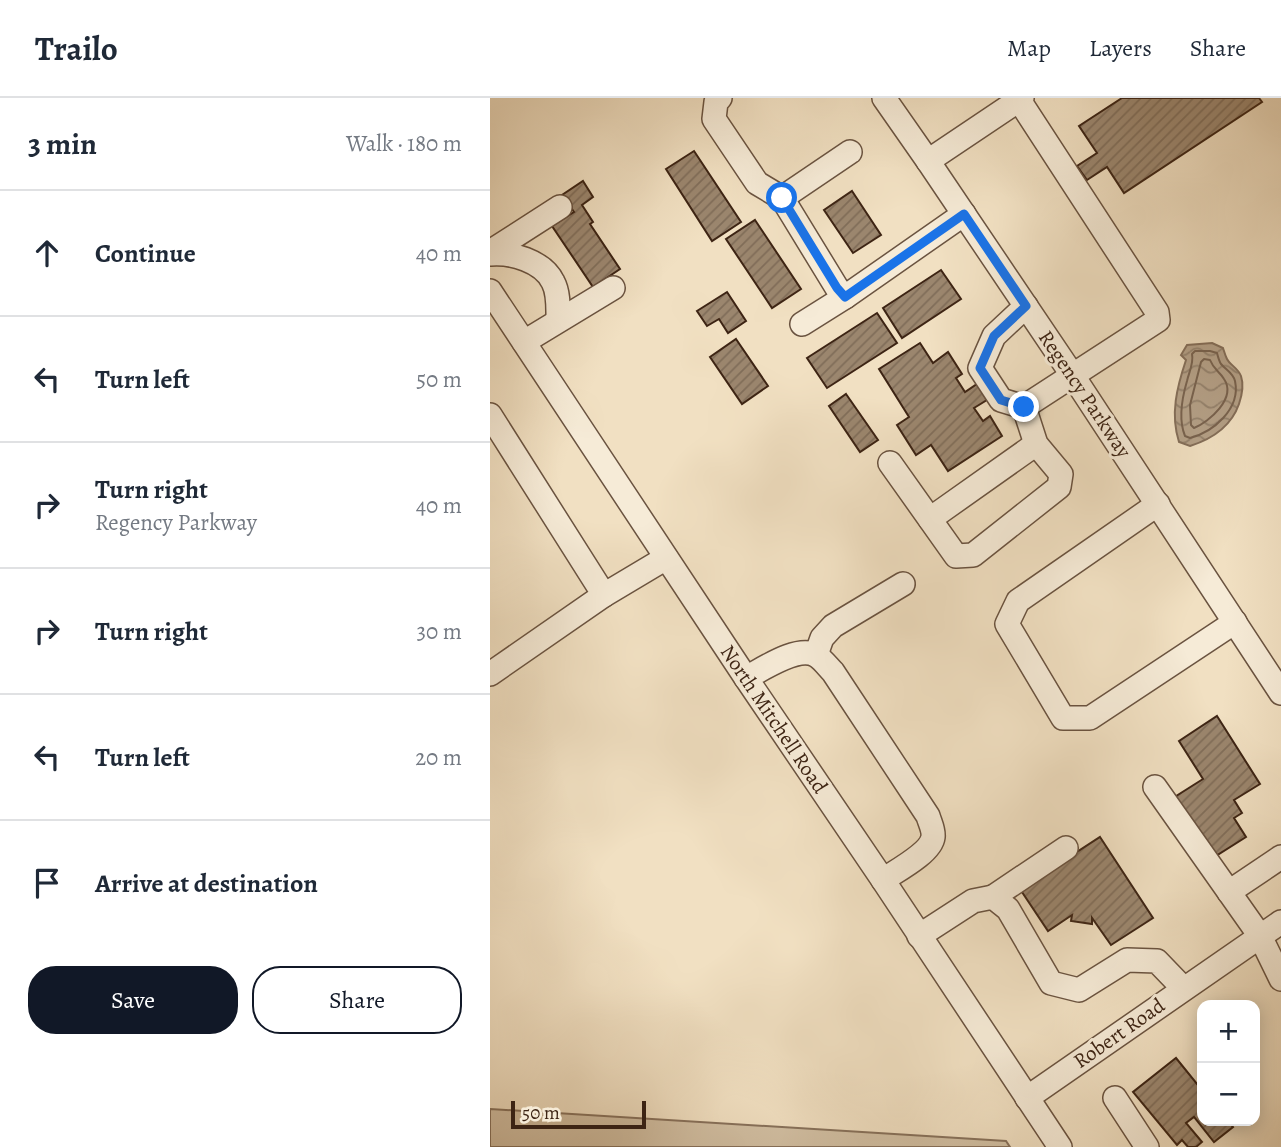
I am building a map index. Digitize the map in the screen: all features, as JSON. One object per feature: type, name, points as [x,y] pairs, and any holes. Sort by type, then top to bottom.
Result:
[{"type":"street","points":[[720,98],[716,102],[714,119],[757,183],[782,198],[845,297]]},
{"type":"street","name":"Regency Parkway","points":[[884,98],[1073,376],[1281,693]]},
{"type":"street","points":[[928,161],[1021,99],[1157,312],[1158,320],[1024,407],[1001,400],[980,368],[994,336],[1026,306]]},
{"type":"street","points":[[782,198],[850,152]]},
{"type":"street","points":[[490,253],[560,207]]},
{"type":"street","points":[[802,324],[964,214]]},
{"type":"street","points":[[490,253],[515,255],[530,261],[545,272],[553,281],[558,320]]},
{"type":"street","points":[[524,342],[613,288]]},
{"type":"street","name":"North Mitchell Road","points":[[490,290],[1060,1147]]},
{"type":"street","points":[[890,463],[956,556],[973,555],[1059,487],[1061,474],[1036,444],[1024,407]]},
{"type":"street","points":[[490,415],[604,595]]},
{"type":"street","points":[[930,519],[1036,444]]},
{"type":"street","points":[[1158,504],[1018,601],[1007,624],[1063,718],[1090,718],[1235,622]]},
{"type":"street","points":[[490,674],[604,595],[666,558]]},
{"type":"street","points":[[816,654],[822,638],[833,626],[903,584]]},
{"type":"street","points":[[746,678],[800,652],[816,654],[833,672],[928,816],[932,827],[933,839],[926,850],[883,880]]},
{"type":"street","points":[[1155,787],[1260,936],[1281,979]]},
{"type":"street","points":[[919,936],[973,901],[993,897],[1066,848]]},
{"type":"street","points":[[1230,892],[1281,857]]},
{"type":"street","points":[[993,897],[1008,909],[1051,983],[1079,990],[1127,960],[1157,961],[1182,988]]},
{"type":"street","name":"Robert Road","points":[[1027,1098],[1182,988],[1281,922]]},
{"type":"street","points":[[1115,1098],[1147,1147]]},
{"type":"shaded area","points":[[490,1109],[1006,1141],[1010,1147],[490,1147]]},
{"type":"water","points":[[1212,343],[1223,348],[1228,361],[1240,373],[1241,397],[1236,412],[1226,426],[1206,440],[1190,446],[1179,442],[1176,432],[1177,390],[1186,360],[1181,355],[1187,345]]},
{"type":"building","points":[[1122,98],[1259,98],[1262,102],[1124,193],[1107,167],[1087,180],[1077,166],[1097,153],[1079,126]]},
{"type":"building","points":[[694,151],[741,222],[712,241],[666,169]]},
{"type":"building","points":[[583,181],[593,197],[582,205],[593,222],[590,224],[620,269],[593,287],[552,226],[574,212],[562,195]]},
{"type":"building","points":[[852,191],[881,235],[853,253],[824,210]]},
{"type":"building","points":[[755,220],[801,289],[772,308],[726,239]]},
{"type":"building","points":[[941,270],[961,299],[902,338],[883,308]]},
{"type":"building","points":[[727,292],[746,321],[728,333],[719,319],[707,326],[697,311]]},
{"type":"building","points":[[877,313],[897,343],[827,388],[807,358]]},
{"type":"building","points":[[736,339],[768,386],[742,404],[710,357]]},
{"type":"building","points":[[920,343],[933,363],[948,352],[962,374],[956,378],[965,392],[977,384],[987,400],[974,408],[983,421],[990,416],[1002,436],[948,471],[931,445],[916,455],[897,425],[909,417],[879,369]]},
{"type":"building","points":[[846,394],[878,440],[860,452],[829,406]]},
{"type":"building","points":[[1217,716],[1260,784],[1234,800],[1242,813],[1234,818],[1246,837],[1211,859],[1173,798],[1203,779],[1179,741]]},
{"type":"building","points":[[1100,837],[1153,918],[1111,945],[1092,918],[1092,924],[1071,921],[1072,915],[1048,931],[1020,889]]},
{"type":"building","points":[[1176,1058],[1197,1084],[1197,1121],[1194,1117],[1186,1123],[1202,1142],[1196,1147],[1188,1147],[1182,1140],[1177,1145],[1133,1092]]},
{"type":"building","points":[[1201,1126],[1232,1126],[1233,1127],[1214,1142]]},
{"type":"route","points":[[782,198],[845,297],[964,214],[1026,306],[994,336],[980,368],[1001,400],[1024,407]]}]
